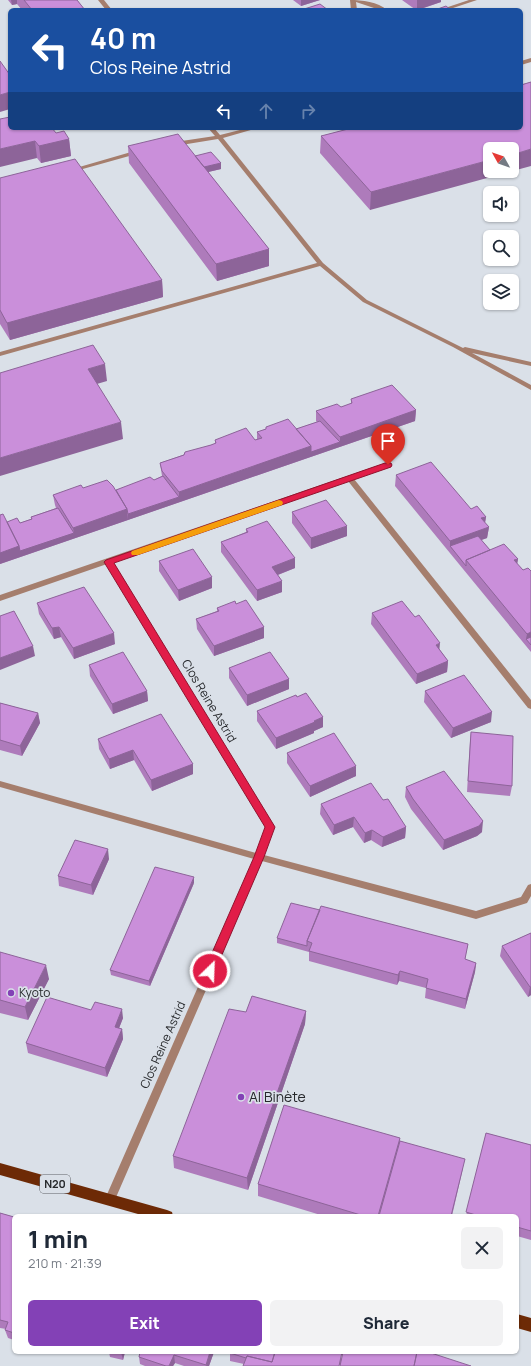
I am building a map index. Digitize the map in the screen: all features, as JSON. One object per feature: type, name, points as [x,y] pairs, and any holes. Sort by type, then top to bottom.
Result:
[{"type":"main road","name":"N20","points":[[0,1169],[160,1214]]},
{"type":"main road","points":[[519,1322],[531,1325]]},
{"type":"street","points":[[101,0],[107,8]]},
{"type":"street","points":[[353,0],[379,6],[382,8]]},
{"type":"street","points":[[448,8],[474,0]]},
{"type":"street","points":[[213,130],[321,264],[365,301],[455,346],[531,388]]},
{"type":"street","points":[[166,145],[219,137],[247,130]]},
{"type":"street","points":[[68,171],[143,151]]},
{"type":"street","points":[[0,354],[321,264]]},
{"type":"street","points":[[455,346],[531,364]]},
{"type":"street","points":[[0,598],[109,562],[388,465]]},
{"type":"street","points":[[349,478],[531,706]]},
{"type":"street","name":"Clos Reine Astrid","points":[[109,562],[270,827],[259,857],[110,1200]]},
{"type":"street","points":[[0,784],[259,857],[476,915],[524,900],[531,888]]},
{"type":"building","points":[[24,0],[77,0],[83,8],[30,8]]},
{"type":"building","points":[[320,4],[325,8],[307,8]]},
{"type":"building","points":[[0,61],[8,72],[8,93],[0,95]]},
{"type":"building","points":[[531,82],[531,149],[519,153],[519,142],[483,142],[483,162],[371,192],[321,136],[344,130],[523,130],[523,84]]},
{"type":"building","points":[[8,117],[8,130],[54,130],[56,133],[64,131],[69,139],[39,146],[35,141],[0,149],[0,119]]},
{"type":"building","points":[[178,134],[269,249],[216,264],[128,146]]},
{"type":"building","points":[[211,152],[221,163],[204,167],[195,156]]},
{"type":"building","points":[[75,159],[162,280],[7,323],[0,310],[0,178]]},
{"type":"building","points":[[93,345],[105,364],[88,369],[121,422],[0,458],[0,373]]},
{"type":"building","points":[[392,385],[416,410],[340,437],[316,411],[337,404],[341,407],[352,403],[351,399]]},
{"type":"building","points":[[288,419],[311,446],[179,492],[162,471],[160,463],[184,455],[185,452],[211,445],[216,443],[215,440],[246,428],[255,440],[262,438],[257,432]]},
{"type":"building","points":[[320,421],[340,442],[311,452],[311,446],[296,429]]},
{"type":"building","points":[[431,462],[471,509],[477,506],[486,517],[481,518],[489,527],[450,541],[396,475]]},
{"type":"building","points":[[163,476],[179,497],[128,514],[127,509],[116,490],[150,477],[154,480]]},
{"type":"building","points":[[107,480],[113,486],[127,509],[73,528],[53,495],[81,485],[83,488]]},
{"type":"building","points":[[326,500],[347,526],[311,538],[292,512]]},
{"type":"building","points":[[58,508],[74,533],[20,551],[7,522],[17,518],[20,523],[32,519],[31,517]]},
{"type":"building","points":[[3,514],[19,546],[0,553],[0,515]]},
{"type":"building","points":[[267,521],[295,558],[272,567],[282,581],[257,590],[221,542],[248,532],[246,529]]},
{"type":"building","points":[[478,536],[490,550],[466,560],[466,566],[450,546]]},
{"type":"building","points":[[504,544],[518,559],[514,560],[523,570],[528,568],[531,571],[531,632],[527,634],[466,560]]},
{"type":"building","points":[[193,549],[212,577],[178,590],[159,561]]},
{"type":"building","points":[[84,587],[114,633],[73,648],[59,627],[52,628],[37,603]]},
{"type":"building","points":[[246,600],[264,627],[214,646],[196,619],[219,611],[217,608],[235,601],[236,604]]},
{"type":"building","points":[[402,601],[415,617],[419,615],[440,643],[436,645],[448,661],[417,674],[372,613]]},
{"type":"building","points":[[14,611],[33,646],[0,658],[0,616]]},
{"type":"building","points":[[531,637],[531,645],[526,639]]},
{"type":"building","points":[[123,652],[147,691],[112,704],[89,665]]},
{"type":"building","points":[[270,652],[289,679],[247,695],[229,668]]},
{"type":"building","points":[[464,675],[492,712],[453,728],[425,691]]},
{"type":"building","points":[[306,693],[323,717],[314,721],[315,722],[276,738],[257,711],[296,695],[297,697]]},
{"type":"building","points":[[0,703],[38,713],[20,746],[0,740]]},
{"type":"building","points":[[161,714],[193,764],[151,780],[133,750],[109,759],[98,739]]},
{"type":"building","points":[[471,732],[513,736],[512,786],[468,781]]},
{"type":"building","points":[[334,733],[356,766],[310,786],[287,753]]},
{"type":"building","points":[[444,771],[483,821],[479,826],[444,840],[413,799],[406,787]]},
{"type":"building","points":[[371,783],[383,800],[388,799],[406,827],[383,837],[372,830],[365,833],[354,817],[334,825],[321,804]]},
{"type":"building","points":[[75,840],[108,849],[91,885],[58,876]]},
{"type":"building","points":[[155,867],[194,877],[149,981],[110,970]]},
{"type":"building","points":[[291,903],[320,910],[307,941],[307,946],[277,938]]},
{"type":"building","points":[[321,906],[468,944],[465,959],[476,963],[466,999],[426,988],[428,979],[400,971],[398,975],[309,951],[312,943],[307,941]]},
{"type":"building","points":[[531,933],[531,987],[530,987],[502,946]]},
{"type":"building","points":[[0,952],[46,965],[25,1007],[0,1000]]},
{"type":"building","name":"Al Binète","points":[[252,996],[306,1011],[247,1178],[173,1156],[229,1009],[246,1012]]},
{"type":"building","points":[[47,997],[91,1010],[95,1002],[122,1009],[115,1027],[122,1029],[105,1068],[26,1043]]},
{"type":"building","points":[[284,1105],[400,1138],[379,1214],[357,1214],[258,1184]]},
{"type":"building","points":[[486,1133],[531,1145],[531,1231],[519,1228],[519,1214],[472,1214],[466,1212]]},
{"type":"building","points":[[400,1141],[465,1159],[451,1214],[380,1214]]},
{"type":"building","points":[[0,1213],[12,1216],[12,1332],[5,1330],[8,1322],[0,1320]]},
{"type":"building","points":[[140,1354],[209,1354],[206,1365],[174,1355],[169,1366],[139,1357]]},
{"type":"building","points":[[233,1354],[274,1354],[272,1362],[247,1356],[246,1358]]},
{"type":"building","points":[[274,1354],[342,1354],[339,1366],[243,1366],[247,1356],[272,1362]]},
{"type":"building","points":[[343,1354],[417,1354],[414,1366],[340,1366]]},
{"type":"building","points":[[417,1354],[434,1354],[471,1366],[414,1366]]},
{"type":"slow traffic","points":[[135,553],[279,503]]},
{"type":"place","name":"Kyoto","points":[[11,993]]},
{"type":"place","name":"Al Binète","points":[[241,1097]]},
{"type":"route","points":[[210,971],[259,857],[270,827],[109,562],[388,465]]}]
